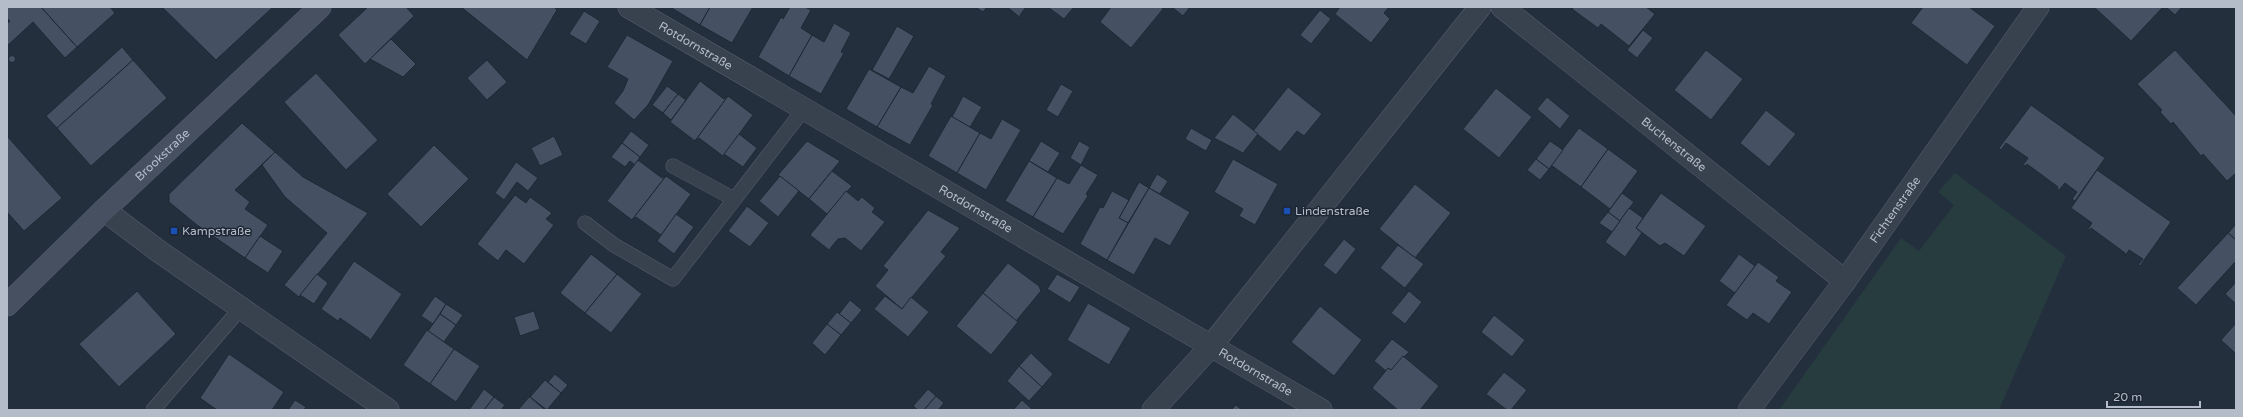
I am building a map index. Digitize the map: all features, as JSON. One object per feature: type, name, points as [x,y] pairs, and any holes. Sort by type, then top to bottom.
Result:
[{"type":"main road","name":"Brookstraße","points":[[7,305],[104,210],[320,7]]},
{"type":"street","name":"Rotdornstraße","points":[[629,7],[1321,410]]},
{"type":"street","points":[[1152,410],[1211,346],[1480,7]]},
{"type":"street","name":"Buchenstraße","points":[[1502,7],[1846,281]]},
{"type":"street","name":"Fichtenstraße","points":[[1749,410],[1846,281],[2038,7]]},
{"type":"street","points":[[104,210],[157,250],[388,410]]},
{"type":"lane","points":[[585,223],[614,245],[673,279],[804,109]]},
{"type":"lane","points":[[673,166],[734,199]]},
{"type":"lane","points":[[153,410],[241,308]]},
{"type":"green space","points":[[1955,173],[2066,256],[1999,410],[1779,410],[1901,238],[1919,251],[1954,205],[1938,192]]},
{"type":"building","points":[[7,7],[41,7],[77,47],[65,58],[33,22],[7,46],[7,24],[10,21],[7,18]]},
{"type":"building","points":[[41,7],[110,7],[115,13],[77,47]]},
{"type":"building","points":[[162,7],[273,7],[216,60]]},
{"type":"building","points":[[368,7],[406,7],[414,16],[365,64],[338,35]]},
{"type":"building","points":[[461,7],[554,7],[557,10],[527,60]]},
{"type":"building","points":[[670,7],[710,7],[700,25]]},
{"type":"building","points":[[710,7],[753,7],[732,43],[700,25]]},
{"type":"building","points":[[790,7],[805,7],[811,10],[801,28],[812,35],[789,76],[758,57],[781,17],[783,19]]},
{"type":"building","points":[[975,7],[987,7],[983,12]]},
{"type":"building","points":[[1007,7],[1026,7],[1020,15],[1022,19]]},
{"type":"building","points":[[1048,7],[1074,7],[1064,19]]},
{"type":"building","points":[[1111,7],[1161,7],[1163,9],[1131,48],[1100,22]]},
{"type":"building","points":[[1172,7],[1190,7],[1183,16]]},
{"type":"building","points":[[1340,7],[1389,7],[1384,13],[1390,19],[1371,43],[1335,14]]},
{"type":"building","points":[[1574,7],[1646,7],[1655,14],[1629,46],[1601,24],[1598,28],[1572,9]]},
{"type":"building","points":[[1923,7],[1969,7],[1995,26],[1967,65],[1911,23]]},
{"type":"building","points":[[2094,7],[2163,7],[2131,41]]},
{"type":"building","points":[[2166,7],[2182,7],[2175,15]]},
{"type":"building","points":[[1320,10],[1331,19],[1311,44],[1300,35]]},
{"type":"building","points":[[584,11],[600,21],[586,44],[569,34]]},
{"type":"building","points":[[834,23],[851,33],[841,52],[844,53],[821,94],[789,76],[812,35],[824,42]]},
{"type":"building","points":[[897,26],[914,36],[889,79],[872,70]]},
{"type":"building","points":[[1643,30],[1653,38],[1637,58],[1627,50]]},
{"type":"building","points":[[627,35],[673,61],[648,105],[634,120],[614,103],[623,91],[628,79],[607,67]]},
{"type":"building","points":[[391,39],[416,64],[403,77],[370,59]]},
{"type":"building","points":[[122,47],[133,60],[57,128],[46,116]]},
{"type":"building","points":[[1706,50],[1743,79],[1711,120],[1674,90]]},
{"type":"building","points":[[2175,50],[2236,116],[2236,173],[2227,181],[2203,154],[2201,156],[2173,122],[2171,124],[2160,112],[2162,110],[2137,84]]},
{"type":"building","points":[[12,56],[15,59],[12,62],[9,59]]},
{"type":"building","points":[[133,60],[167,98],[91,166],[57,128]]},
{"type":"building","points":[[487,60],[507,82],[487,100],[467,78]]},
{"type":"building","points":[[929,66],[946,76],[931,104],[933,105],[910,145],[877,127],[901,87],[913,93]]},
{"type":"building","points":[[869,69],[901,87],[877,127],[846,109]]},
{"type":"building","points":[[316,73],[378,140],[346,170],[284,102]]},
{"type":"building","points":[[700,81],[724,99],[728,96],[695,141],[670,122]]},
{"type":"building","points":[[1061,84],[1073,91],[1058,117],[1046,110]]},
{"type":"building","points":[[667,86],[678,94],[663,113],[652,105]]},
{"type":"building","points":[[1288,87],[1322,114],[1304,136],[1297,131],[1280,152],[1253,131]]},
{"type":"building","points":[[1496,88],[1532,117],[1499,158],[1463,129]]},
{"type":"building","points":[[678,94],[686,100],[671,120],[663,113]]},
{"type":"building","points":[[728,96],[753,115],[723,156],[699,138],[695,141]]},
{"type":"building","points":[[963,96],[982,107],[970,127],[952,117]]},
{"type":"building","points":[[1547,97],[1570,116],[1560,129],[1537,109]]},
{"type":"building","points":[[2031,105],[2105,158],[2075,201],[2072,199],[2077,192],[2065,183],[2059,190],[2057,189],[2058,187],[2027,164],[2026,166],[2023,165],[2028,158],[2006,143],[2001,150],[1999,148]]},
{"type":"building","points":[[1766,110],[1796,134],[1769,167],[1740,143]]},
{"type":"building","points":[[1233,114],[1258,134],[1243,153],[1214,138]]},
{"type":"building","points":[[951,116],[980,133],[957,173],[928,156]]},
{"type":"building","points":[[1002,119],[1021,130],[986,190],[957,173],[980,133],[991,139]]},
{"type":"building","points":[[242,123],[275,152],[235,190],[250,202],[245,209],[268,225],[245,258],[197,225],[169,202],[169,194]]},
{"type":"building","points":[[1191,128],[1212,140],[1206,151],[1185,139]]},
{"type":"building","points":[[1579,128],[1608,149],[1581,187],[1551,165]]},
{"type":"building","points":[[631,131],[649,145],[640,157],[622,143]]},
{"type":"building","points":[[739,134],[757,148],[743,167],[724,154]]},
{"type":"building","points":[[7,136],[62,198],[24,231],[7,212]]},
{"type":"building","points":[[554,136],[563,155],[540,166],[531,148]]},
{"type":"building","points":[[807,141],[840,161],[809,199],[778,175]]},
{"type":"building","points":[[1041,141],[1060,153],[1048,172],[1029,161]]},
{"type":"building","points":[[1079,141],[1090,147],[1081,165],[1070,158]]},
{"type":"building","points":[[1550,141],[1563,150],[1549,169],[1536,159]]},
{"type":"building","points":[[622,143],[640,157],[635,165],[630,161],[625,167],[611,157]]},
{"type":"building","points":[[434,145],[469,179],[421,227],[387,194]]},
{"type":"building","points":[[1608,149],[1638,171],[1610,209],[1581,187]]},
{"type":"building","points":[[275,152],[303,177],[368,213],[299,297],[284,285],[327,233],[285,197],[262,165]]},
{"type":"building","points":[[1233,159],[1278,184],[1255,225],[1239,216],[1243,209],[1214,192]]},
{"type":"building","points":[[1536,159],[1549,169],[1540,180],[1527,170]]},
{"type":"building","points":[[638,160],[662,178],[666,176],[632,220],[607,201]]},
{"type":"building","points":[[1029,161],[1057,178],[1033,217],[1005,201]]},
{"type":"building","points":[[516,162],[538,178],[528,191],[517,182],[504,200],[495,193]]},
{"type":"building","points":[[1081,165],[1098,175],[1086,194],[1088,196],[1063,234],[1033,217],[1057,178],[1069,184]]},
{"type":"building","points":[[2097,170],[2171,222],[2140,266],[2138,265],[2143,259],[2129,250],[2125,256],[2125,253],[2091,228],[2089,231],[2088,229],[2092,223],[2071,208]]},
{"type":"building","points":[[832,171],[852,186],[827,214],[809,199]]},
{"type":"building","points":[[1157,174],[1168,181],[1160,194],[1149,188]]},
{"type":"building","points":[[666,176],[691,194],[661,235],[636,217],[632,220]]},
{"type":"building","points":[[780,176],[799,191],[778,217],[759,201]]},
{"type":"building","points":[[1139,182],[1149,188],[1128,223],[1119,218]]},
{"type":"building","points":[[1415,184],[1451,213],[1415,258],[1379,229]]},
{"type":"building","points":[[1149,188],[1190,212],[1170,246],[1155,238],[1134,275],[1107,260]]},
{"type":"building","points":[[846,191],[858,201],[862,197],[875,208],[872,212],[885,222],[861,251],[845,238],[838,239],[829,250],[810,235]]},
{"type":"building","points":[[1112,191],[1129,200],[1119,218],[1128,223],[1107,260],[1080,244],[1100,207],[1103,208]]},
{"type":"building","points":[[1622,193],[1634,202],[1620,221],[1608,212]]},
{"type":"building","points":[[1661,193],[1706,226],[1684,256],[1665,243],[1660,246],[1636,228]]},
{"type":"building","points":[[515,195],[526,203],[530,197],[552,213],[546,219],[554,225],[524,264],[506,250],[498,261],[477,244]]},
{"type":"building","points":[[747,206],[769,223],[750,247],[728,231]]},
{"type":"building","points":[[1629,208],[1643,218],[1636,228],[1642,233],[1625,257],[1605,242]]},
{"type":"building","points":[[928,210],[960,228],[941,252],[946,256],[902,309],[875,286],[888,270],[883,266]]},
{"type":"building","points":[[1608,212],[1620,221],[1612,232],[1599,223]]},
{"type":"building","points":[[676,214],[694,227],[674,254],[657,241]]},
{"type":"building","points":[[2236,224],[2236,240],[2228,233]]},
{"type":"building","points":[[2228,233],[2236,240],[2236,261],[2196,305],[2177,288]]},
{"type":"building","points":[[260,236],[283,251],[268,273],[245,258]]},
{"type":"building","points":[[1344,239],[1356,249],[1336,275],[1323,265]]},
{"type":"building","points":[[1398,245],[1424,264],[1405,288],[1422,302],[1380,268]]},
{"type":"building","points":[[591,254],[617,274],[585,313],[560,293]]},
{"type":"building","points":[[1739,254],[1755,266],[1735,293],[1719,281]]},
{"type":"building","points":[[354,261],[402,294],[370,341],[370,339],[340,318],[338,321],[321,309]]},
{"type":"building","points":[[1758,262],[1779,277],[1776,281],[1792,292],[1769,324],[1753,313],[1747,320],[1726,305]]},
{"type":"building","points":[[1008,263],[1039,286],[1041,291],[1016,321],[983,293]]},
{"type":"building","points":[[317,274],[328,283],[314,304],[300,295]]},
{"type":"building","points":[[617,274],[642,294],[611,333],[585,313]]},
{"type":"building","points":[[1057,274],[1080,287],[1070,303],[1047,289]]},
{"type":"building","points":[[2236,282],[2236,304],[2225,294]]},
{"type":"building","points":[[137,291],[176,334],[119,387],[79,344]]},
{"type":"building","points":[[1409,291],[1422,302],[1405,324],[1391,313]]},
{"type":"building","points":[[983,293],[1018,322],[991,355],[956,326]]},
{"type":"building","points":[[435,296],[446,304],[433,324],[421,316]]},
{"type":"building","points":[[885,296],[902,309],[911,297],[929,312],[908,337],[874,309]]},
{"type":"building","points":[[850,300],[862,310],[851,323],[839,314]]},
{"type":"building","points":[[1088,303],[1131,328],[1109,365],[1067,340]]},
{"type":"building","points":[[446,304],[463,315],[456,325],[440,314]]},
{"type":"building","points":[[1320,306],[1362,340],[1334,376],[1291,342]]},
{"type":"building","points":[[534,311],[540,329],[520,336],[514,317]]},
{"type":"building","points":[[837,312],[851,323],[841,335],[827,324]]},
{"type":"building","points":[[440,314],[456,325],[444,342],[428,331]]},
{"type":"building","points":[[1494,315],[1525,340],[1512,357],[1481,332]]},
{"type":"building","points":[[2236,323],[2236,354],[2221,340]]},
{"type":"building","points":[[827,324],[841,335],[825,355],[812,343]]},
{"type":"building","points":[[427,330],[454,349],[430,384],[403,365]]},
{"type":"building","points":[[1392,339],[1409,352],[1391,370],[1388,368],[1386,371],[1374,361]]},
{"type":"building","points":[[454,349],[480,366],[456,402],[430,384]]},
{"type":"building","points":[[1031,353],[1053,374],[1042,387],[1019,366]]},
{"type":"building","points":[[229,354],[284,392],[272,410],[217,410],[200,398]]},
{"type":"building","points":[[1403,356],[1439,386],[1420,410],[1398,410],[1372,388],[1388,368],[1391,370]]},
{"type":"building","points":[[1019,366],[1042,387],[1029,401],[1007,381]]},
{"type":"building","points":[[1504,372],[1527,390],[1511,410],[1507,410],[1486,394]]},
{"type":"building","points":[[555,374],[568,385],[561,393],[548,382]]},
{"type":"building","points":[[545,380],[561,393],[547,410],[530,397]]},
{"type":"building","points":[[484,389],[494,397],[484,410],[469,410]]},
{"type":"building","points":[[928,389],[936,396],[924,410],[918,410],[913,406]]},
{"type":"building","points":[[936,396],[944,403],[938,410],[924,410]]},
{"type":"building","points":[[494,397],[505,405],[501,410],[484,410]]},
{"type":"building","points":[[530,397],[545,410],[518,410]]},
{"type":"building","points":[[295,400],[306,407],[304,410],[288,410]]},
{"type":"building","points":[[1022,400],[1033,410],[1013,410]]},
{"type":"building","points":[[1236,405],[1242,410],[1231,410]]},
{"type":"place","name":"Lindenstraße","points":[[1287,211]]},
{"type":"place","name":"Kampstraße","points":[[174,231]]}]
